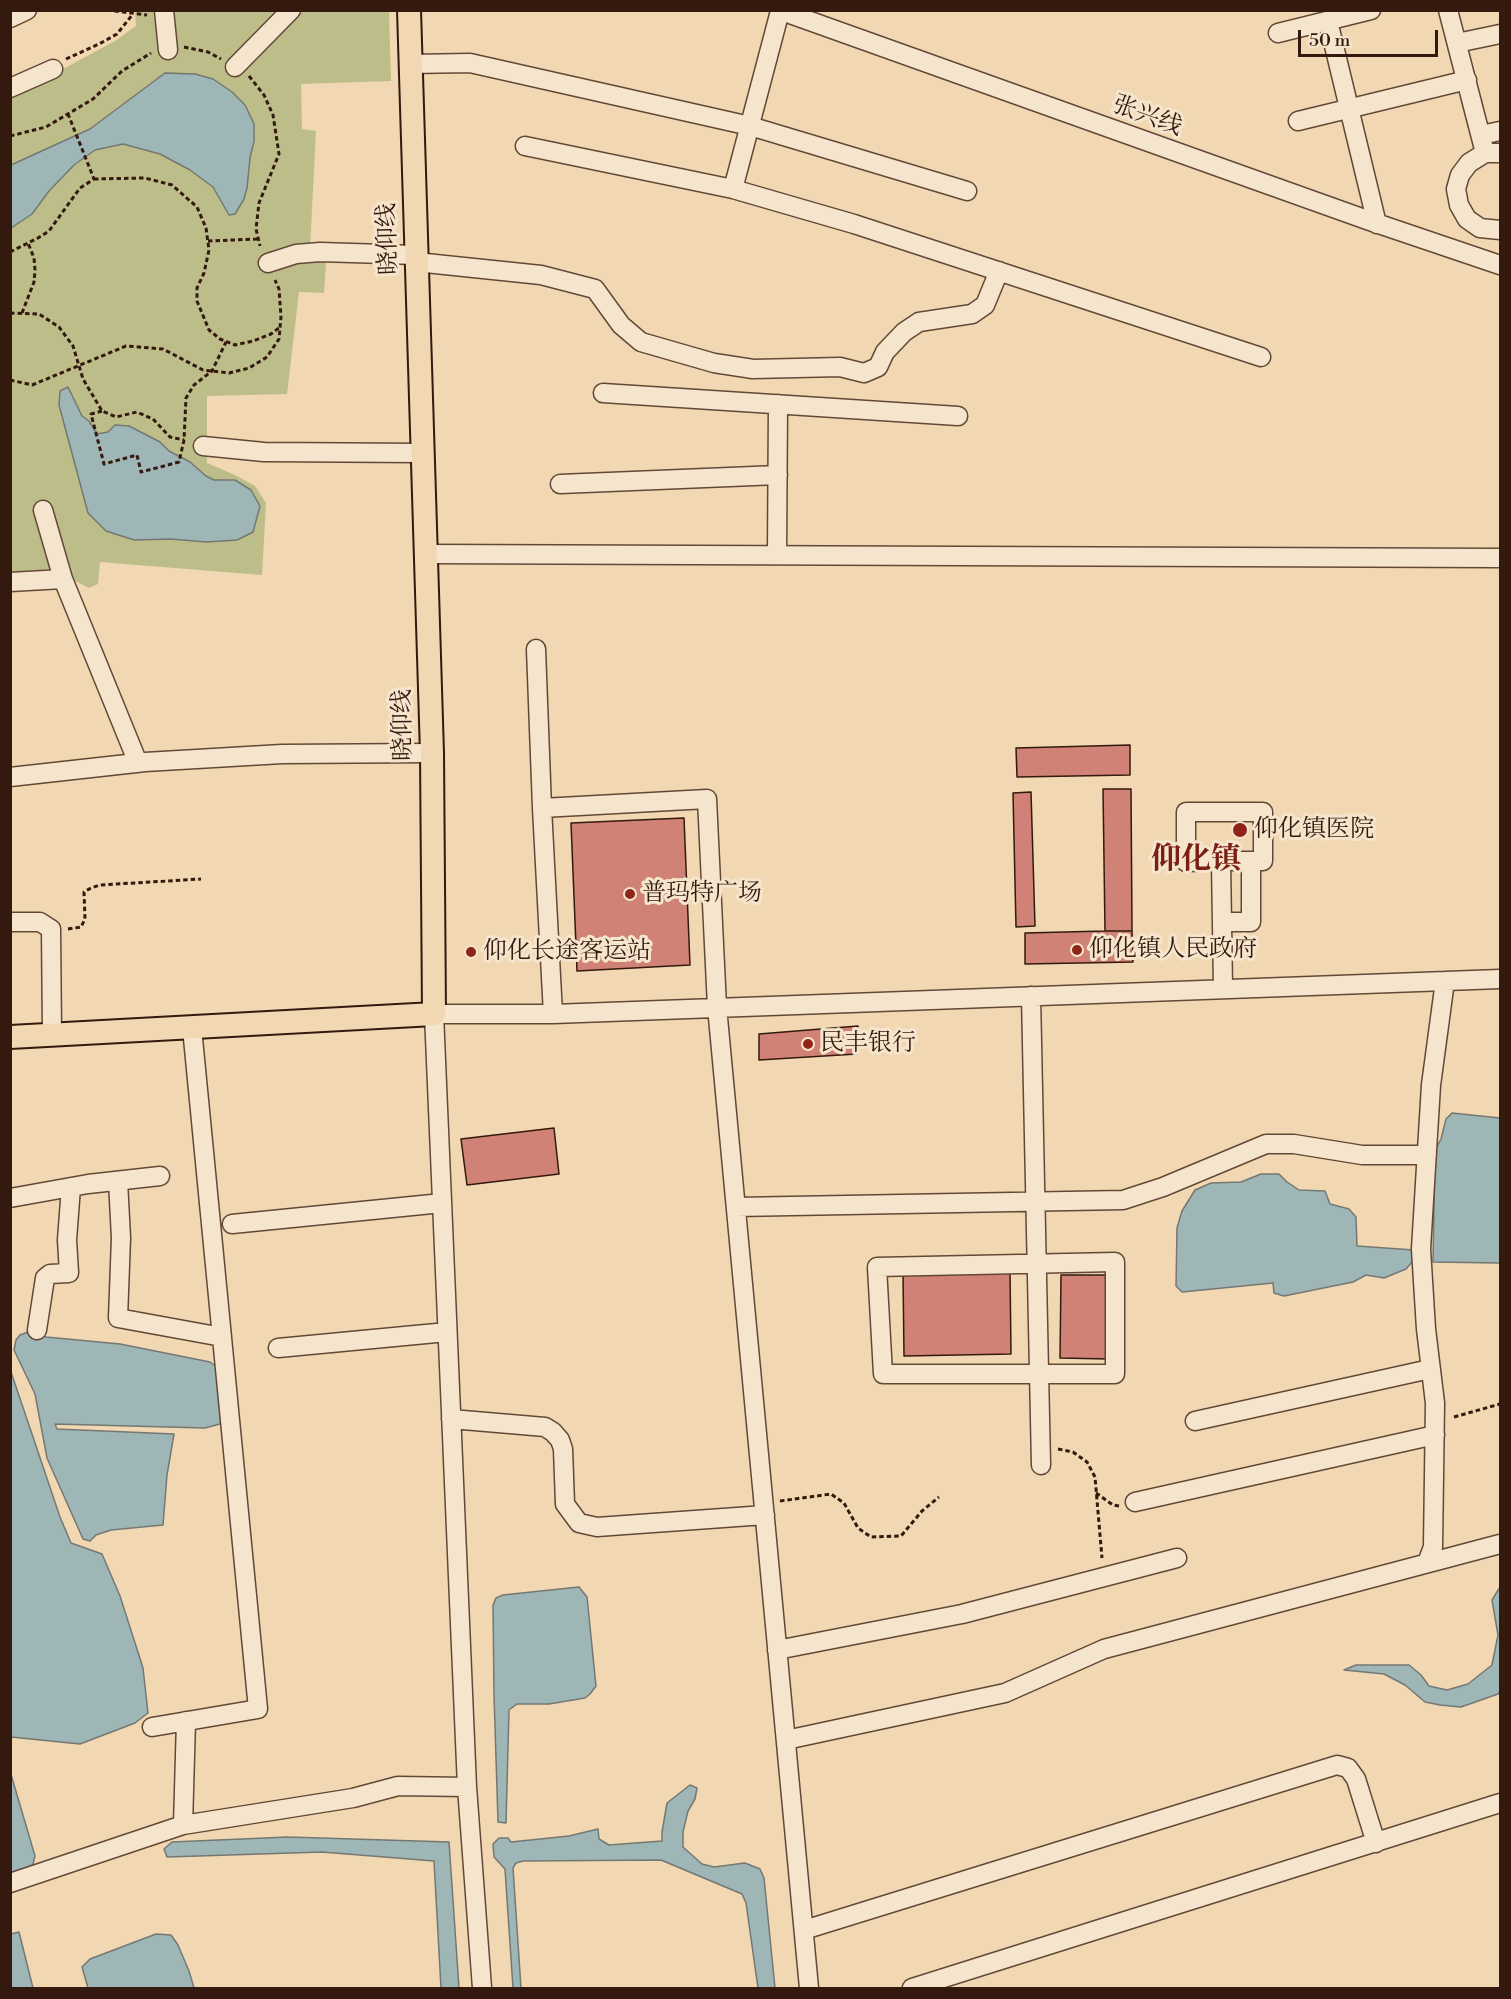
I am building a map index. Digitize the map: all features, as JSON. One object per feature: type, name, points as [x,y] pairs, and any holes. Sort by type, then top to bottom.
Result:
[{"type":"main road","name":"晓仰线","points":[[409,10],[432,753],[434,1014]]},
{"type":"main road","points":[[10,1037],[434,1014]]},
{"type":"street","points":[[10,18],[27,10]]},
{"type":"street","points":[[235,67],[291,10]]},
{"type":"street","points":[[1278,33],[1371,10]]},
{"type":"street","points":[[1448,10],[1481,135],[1493,153],[1469,162],[1460,174],[1456,189],[1459,205],[1467,219],[1480,228],[1500,230]]},
{"type":"street","points":[[733,189],[779,11]]},
{"type":"street","name":"张兴线","points":[[779,11],[1377,224],[1500,265]]},
{"type":"street","points":[[165,12],[168,50]]},
{"type":"street","points":[[1328,21],[1377,224]]},
{"type":"street","points":[[1457,43],[1500,34]]},
{"type":"street","points":[[410,64],[470,63],[750,126],[967,191]]},
{"type":"street","points":[[10,88],[53,69]]},
{"type":"street","points":[[1298,121],[1467,80]]},
{"type":"street","points":[[1481,135],[1500,131]]},
{"type":"street","points":[[525,146],[733,189],[854,224],[1260,357]]},
{"type":"street","points":[[268,263],[296,254],[320,252],[416,259],[541,275],[595,289],[621,325],[641,342],[714,363],[753,369],[794,366],[840,367],[864,373],[878,367],[885,352],[904,332],[919,322],[972,314],[986,305],[999,271]]},
{"type":"street","points":[[603,393],[958,416]]},
{"type":"street","points":[[777,555],[778,404]]},
{"type":"street","points":[[203,446],[264,452],[422,453]]},
{"type":"street","points":[[560,484],[778,475]]},
{"type":"street","points":[[44,510],[63,579],[138,763]]},
{"type":"street","points":[[426,554],[1500,558]]},
{"type":"street","points":[[10,582],[63,579]]},
{"type":"street","points":[[536,649],[553,1014]]},
{"type":"street","points":[[10,777],[138,763],[282,754],[432,753]]},
{"type":"street","points":[[542,808],[707,799],[717,1007],[809,1989]]},
{"type":"street","points":[[1263,812],[1263,861],[1221,861],[1186,862],[1186,813],[1263,812]]},
{"type":"street","points":[[1221,861],[1223,989]]},
{"type":"street","points":[[1222,922],[1251,922],[1251,861]]},
{"type":"street","points":[[10,922],[40,922],[51,929],[52,1035]]},
{"type":"street","points":[[482,1989],[467,1787],[434,1014],[553,1014],[1500,979]]},
{"type":"street","points":[[1427,1563],[1433,1547],[1435,1428],[1421,1249],[1431,1085],[1445,981]]},
{"type":"street","points":[[1031,996],[1041,1456]]},
{"type":"street","points":[[152,1726],[258,1709],[192,1028]]},
{"type":"street","points":[[736,1207],[1123,1200],[1163,1187],[1266,1144],[1294,1144],[1362,1155],[1427,1155]]},
{"type":"street","points":[[10,1198],[70,1187],[160,1176]]},
{"type":"street","points":[[118,1181],[121,1238],[118,1318],[222,1336]]},
{"type":"street","points":[[37,1330],[45,1278],[50,1274],[69,1273],[70,1187]]},
{"type":"street","points":[[232,1224],[442,1203]]},
{"type":"street","points":[[1115,1262],[1115,1374],[1039,1374],[883,1374],[877,1266],[1115,1262]]},
{"type":"street","points":[[278,1348],[447,1332]]},
{"type":"street","points":[[1195,1421],[1431,1369]]},
{"type":"street","points":[[451,1419],[545,1427],[553,1432],[560,1440],[563,1449],[565,1504],[579,1523],[597,1527],[764,1510]]},
{"type":"street","points":[[1135,1502],[1435,1428]]},
{"type":"street","points":[[786,1740],[1005,1693],[1104,1648],[1500,1544]]},
{"type":"street","points":[[777,1650],[962,1614],[1177,1558]]},
{"type":"street","points":[[183,1825],[186,1721]]},
{"type":"street","points":[[804,1930],[1337,1765],[1348,1768],[1356,1779],[1376,1842]]},
{"type":"street","points":[[10,1883],[183,1825],[353,1798],[398,1786],[467,1787]]},
{"type":"street","points":[[912,1989],[1500,1803]]},
{"type":"path","points":[[107,10],[134,14],[165,12]]},
{"type":"path","points":[[53,69],[69,57],[117,34],[134,14]]},
{"type":"path","points":[[10,136],[46,127],[93,99],[122,71],[151,53],[184,47],[208,52],[247,74],[264,95],[273,115],[278,137],[279,153],[259,203],[256,229],[257,239],[279,289],[280,327],[279,339],[267,357],[249,368],[229,373],[203,370],[163,349],[126,346],[32,385],[10,380]]},
{"type":"path","points":[[68,114],[94,179]]},
{"type":"path","points":[[10,252],[49,231],[80,188],[94,179],[146,178],[172,184],[197,207],[207,228],[209,250],[204,273],[197,288],[197,302],[209,330],[220,339],[235,345],[271,334],[280,327]]},
{"type":"path","points":[[208,241],[257,239]]},
{"type":"path","points":[[22,313],[34,282],[34,258],[28,243]]},
{"type":"path","points":[[10,314],[39,314],[59,327],[72,346],[83,379],[102,411],[116,417],[137,412],[153,419],[170,437],[203,446]]},
{"type":"path","points":[[102,411],[91,414],[104,464],[137,455],[141,472],[179,462],[184,440],[186,398],[194,385],[213,371],[226,342]]},
{"type":"path","points":[[51,929],[81,927],[85,919],[84,892],[100,885],[201,879]]},
{"type":"path","points":[[1435,1428],[1500,1404]]},
{"type":"path","points":[[1041,1456],[1073,1452],[1087,1462],[1095,1477],[1105,1577]]},
{"type":"path","points":[[1096,1493],[1113,1505],[1124,1507],[1135,1502]]},
{"type":"path","points":[[764,1510],[831,1494],[844,1503],[858,1528],[871,1537],[901,1536],[922,1511],[939,1497]]},
{"type":"green space","points":[[135,11],[389,11],[391,81],[301,84],[302,129],[316,131],[310,249],[327,249],[324,293],[299,292],[287,394],[207,396],[207,463],[255,486],[266,503],[262,575],[100,562],[98,584],[89,588],[70,578],[71,567],[11,573],[10,93],[63,69],[115,41],[136,26]]},
{"type":"water","points":[[165,73],[195,74],[213,79],[232,92],[245,105],[254,124],[254,141],[247,188],[244,199],[235,214],[229,215],[213,187],[190,170],[160,154],[123,144],[95,150],[74,165],[49,191],[32,214],[11,228],[11,165],[90,129]]},
{"type":"water","points":[[68,387],[82,416],[89,421],[97,434],[108,432],[115,425],[129,426],[160,442],[169,451],[190,462],[206,476],[214,480],[235,480],[251,490],[260,506],[253,532],[237,540],[206,542],[171,539],[134,540],[106,531],[88,513],[59,405],[60,391]]},
{"type":"water","points":[[1452,1113],[1500,1118],[1500,1263],[1433,1262],[1435,1150],[1441,1139],[1446,1119]]},
{"type":"water","points":[[1261,1174],[1279,1174],[1299,1190],[1325,1191],[1330,1204],[1349,1209],[1356,1217],[1357,1246],[1414,1250],[1415,1255],[1412,1262],[1406,1269],[1384,1278],[1366,1275],[1353,1282],[1284,1296],[1274,1293],[1273,1283],[1182,1292],[1176,1286],[1177,1228],[1182,1211],[1195,1190],[1211,1183],[1241,1182]]},
{"type":"water","points":[[28,1332],[46,1337],[120,1344],[210,1362],[220,1369],[223,1414],[220,1424],[205,1428],[55,1424],[57,1429],[174,1434],[167,1475],[163,1525],[111,1530],[96,1535],[90,1541],[83,1539],[47,1458],[35,1394],[14,1350],[16,1340],[20,1335]]},
{"type":"water","points":[[10,1369],[71,1543],[102,1554],[120,1596],[143,1668],[148,1713],[135,1723],[80,1744],[11,1737]]},
{"type":"water","points":[[579,1587],[587,1597],[596,1686],[585,1698],[549,1704],[517,1704],[509,1710],[506,1823],[498,1822],[493,1605],[496,1598],[503,1595]]},
{"type":"water","points":[[1500,1587],[1500,1691],[1498,1694],[1461,1707],[1440,1705],[1425,1702],[1405,1685],[1384,1674],[1344,1670],[1356,1665],[1409,1665],[1429,1686],[1447,1690],[1468,1684],[1492,1665],[1498,1635],[1492,1600]]},
{"type":"water","points":[[10,1771],[35,1856],[33,1864],[24,1872],[10,1876]]},
{"type":"water","points":[[690,1785],[697,1788],[683,1832],[683,1847],[702,1864],[714,1867],[745,1863],[760,1869],[764,1878],[775,1988],[758,1988],[746,1903],[742,1894],[661,1860],[523,1861],[516,1863],[513,1868],[521,1988],[513,1988],[505,1869],[494,1857],[493,1844],[499,1838],[508,1838],[511,1842],[569,1836],[598,1829],[599,1839],[609,1845],[662,1841],[667,1803]]},
{"type":"water","points":[[288,1837],[449,1842],[459,1988],[441,1988],[434,1861],[322,1852],[167,1857],[164,1849],[172,1842]]},
{"type":"water","points":[[19,1932],[33,1988],[11,1988],[11,1934]]},
{"type":"water","points":[[156,1934],[171,1935],[178,1945],[194,1988],[88,1988],[82,1967],[90,1959]]},
{"type":"building","points":[[1130,745],[1130,775],[1017,777],[1016,748]]},
{"type":"building","points":[[1103,789],[1131,789],[1132,931],[1105,931]]},
{"type":"building","points":[[1031,792],[1035,926],[1016,927],[1013,793]]},
{"type":"building","name":"普玛特广场","points":[[684,818],[690,965],[577,971],[571,823]]},
{"type":"building","points":[[1132,931],[1133,962],[1025,964],[1025,933]]},
{"type":"building","name":"民丰银行","points":[[858,1026],[857,1054],[759,1060],[759,1034]]},
{"type":"building","points":[[554,1128],[559,1174],[467,1185],[461,1139]]},
{"type":"building","points":[[1010,1271],[1011,1354],[904,1356],[903,1274]]},
{"type":"building","points":[[1061,1275],[1108,1275],[1108,1359],[1060,1358]]},
{"type":"place","name":"仰化镇医院","points":[[1240,830]]},
{"type":"place","name":"普玛特广场","points":[[630,894]]},
{"type":"place","name":"仰化镇人民政府","points":[[1077,950]]},
{"type":"place","name":"仰化长途客运站","points":[[471,952]]},
{"type":"place","name":"民丰银行","points":[[808,1044]]},
{"type":"district","name":"仰化镇","points":[[1196,861]]}]
